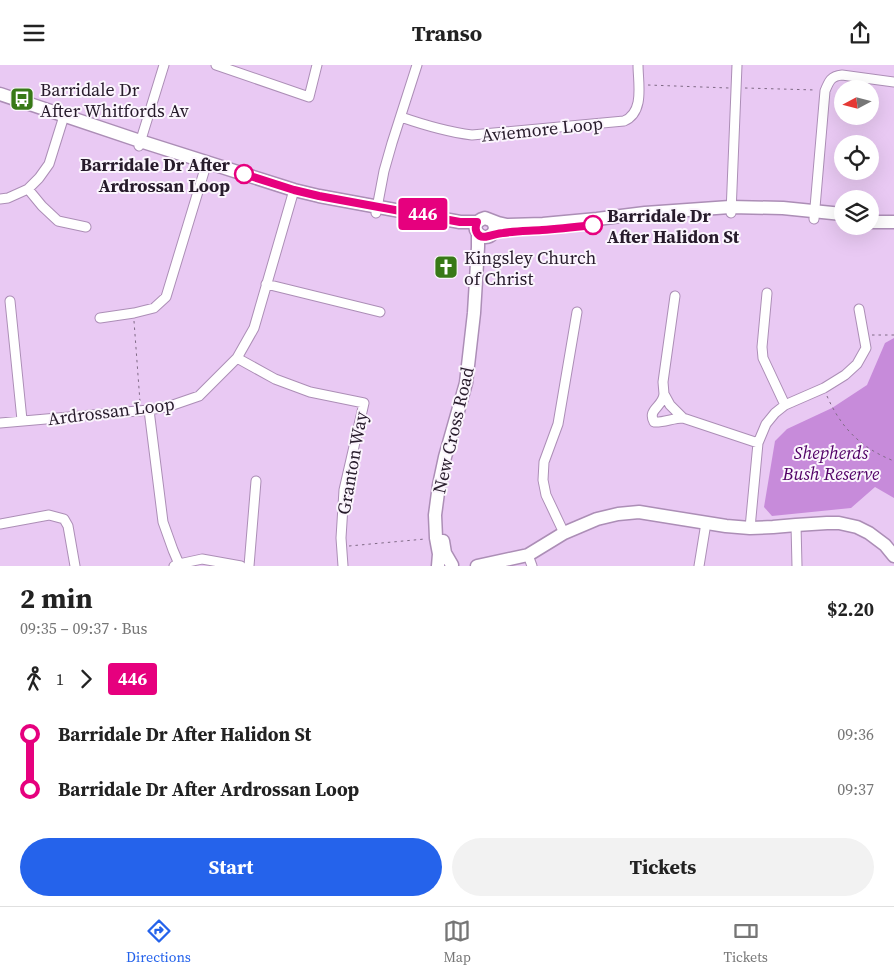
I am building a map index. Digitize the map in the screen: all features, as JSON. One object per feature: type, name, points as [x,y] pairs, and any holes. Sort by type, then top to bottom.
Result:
[{"type":"street","points":[[139,144],[164,65]]},
{"type":"street","points":[[216,65],[309,97],[317,65]]},
{"type":"street","points":[[377,210],[384,171],[417,65]]},
{"type":"street","name":"Aviemore Loop","points":[[400,117],[420,124],[472,135],[624,121],[634,114],[639,102],[638,65]]},
{"type":"street","points":[[730,210],[737,65]]},
{"type":"street","points":[[815,215],[827,84],[835,76],[842,75],[894,82]]},
{"type":"street","points":[[0,94],[63,119]]},
{"type":"street","points":[[0,101],[63,119],[293,193],[427,221],[484,230],[507,225],[543,224],[646,213],[730,210],[768,214],[834,214]]},
{"type":"street","points":[[0,199],[8,198],[28,189],[39,178],[49,164],[63,119]]},
{"type":"street","points":[[100,317],[154,309],[166,297],[206,165]]},
{"type":"street","points":[[28,189],[58,221],[86,227]]},
{"type":"street","name":"Ardrossan Loop","points":[[0,423],[145,410],[170,406],[199,397],[237,358],[254,327],[293,193]]},
{"type":"street","points":[[815,215],[834,219]]},
{"type":"street","points":[[879,216],[894,215]]},
{"type":"street","points":[[879,222],[894,222]]},
{"type":"street","name":"New Cross Road","points":[[438,566],[439,554],[435,515],[439,485],[466,383],[474,313],[478,247],[484,230]]},
{"type":"street","name":"New Cross Road","points":[[452,565],[445,553],[442,537],[442,515],[452,459],[472,385],[487,247],[484,230]]},
{"type":"street","points":[[266,284],[380,312]]},
{"type":"street","points":[[767,293],[762,347],[763,358],[785,405]]},
{"type":"street","points":[[675,296],[663,382],[664,399],[653,411],[652,418],[658,422],[683,418],[758,443]]},
{"type":"street","points":[[10,301],[22,421]]},
{"type":"street","points":[[750,528],[758,443],[766,424],[785,405],[824,387],[845,375],[857,364],[866,348],[859,309]]},
{"type":"street","points":[[564,533],[546,495],[542,480],[544,462],[558,424],[577,312]]},
{"type":"street","name":"Granton Way","points":[[237,358],[276,379],[310,392],[364,403],[344,489],[341,538],[343,566]]},
{"type":"street","points":[[664,394],[670,405],[683,418]]},
{"type":"street","points":[[145,410],[163,522],[176,565],[202,559],[241,566]]},
{"type":"street","points":[[249,566],[256,481]]},
{"type":"street","points":[[477,566],[530,561],[564,533],[597,519],[639,512],[750,528],[839,523],[857,527],[869,533],[878,539],[894,556]]},
{"type":"street","points":[[0,524],[49,515],[64,519],[68,526],[75,566]]},
{"type":"street","points":[[698,566],[706,523]]},
{"type":"street","points":[[796,525],[796,566]]},
{"type":"street","points":[[438,566],[445,562],[452,565]]},
{"type":"path","points":[[134,313],[145,410]]},
{"type":"path","points":[[864,335],[894,335]]},
{"type":"path","points":[[824,387],[832,408],[843,426],[857,440],[894,461]]},
{"type":"path","points":[[342,547],[436,538]]},
{"type":"green space","name":"Shepherds Bush Reserve","points":[[894,338],[894,498],[875,487],[851,508],[772,516],[764,507],[775,441],[787,429],[832,408],[867,385],[885,343]]},
{"type":"bus line","name":"446","points":[[244,174],[319,196],[460,222],[477,222],[476,231],[483,237],[514,231],[593,225]]},
{"type":"place","name":"Barridale Dr After Whitfords Av","points":[[22,99]]},
{"type":"place","name":"Barridale Dr After Ardrossan Loop","points":[[244,174]]},
{"type":"place","name":"Barridale Dr After Halidon St","points":[[593,225]]},
{"type":"place","name":"Kingsley Church of Christ","points":[[446,267]]}]
